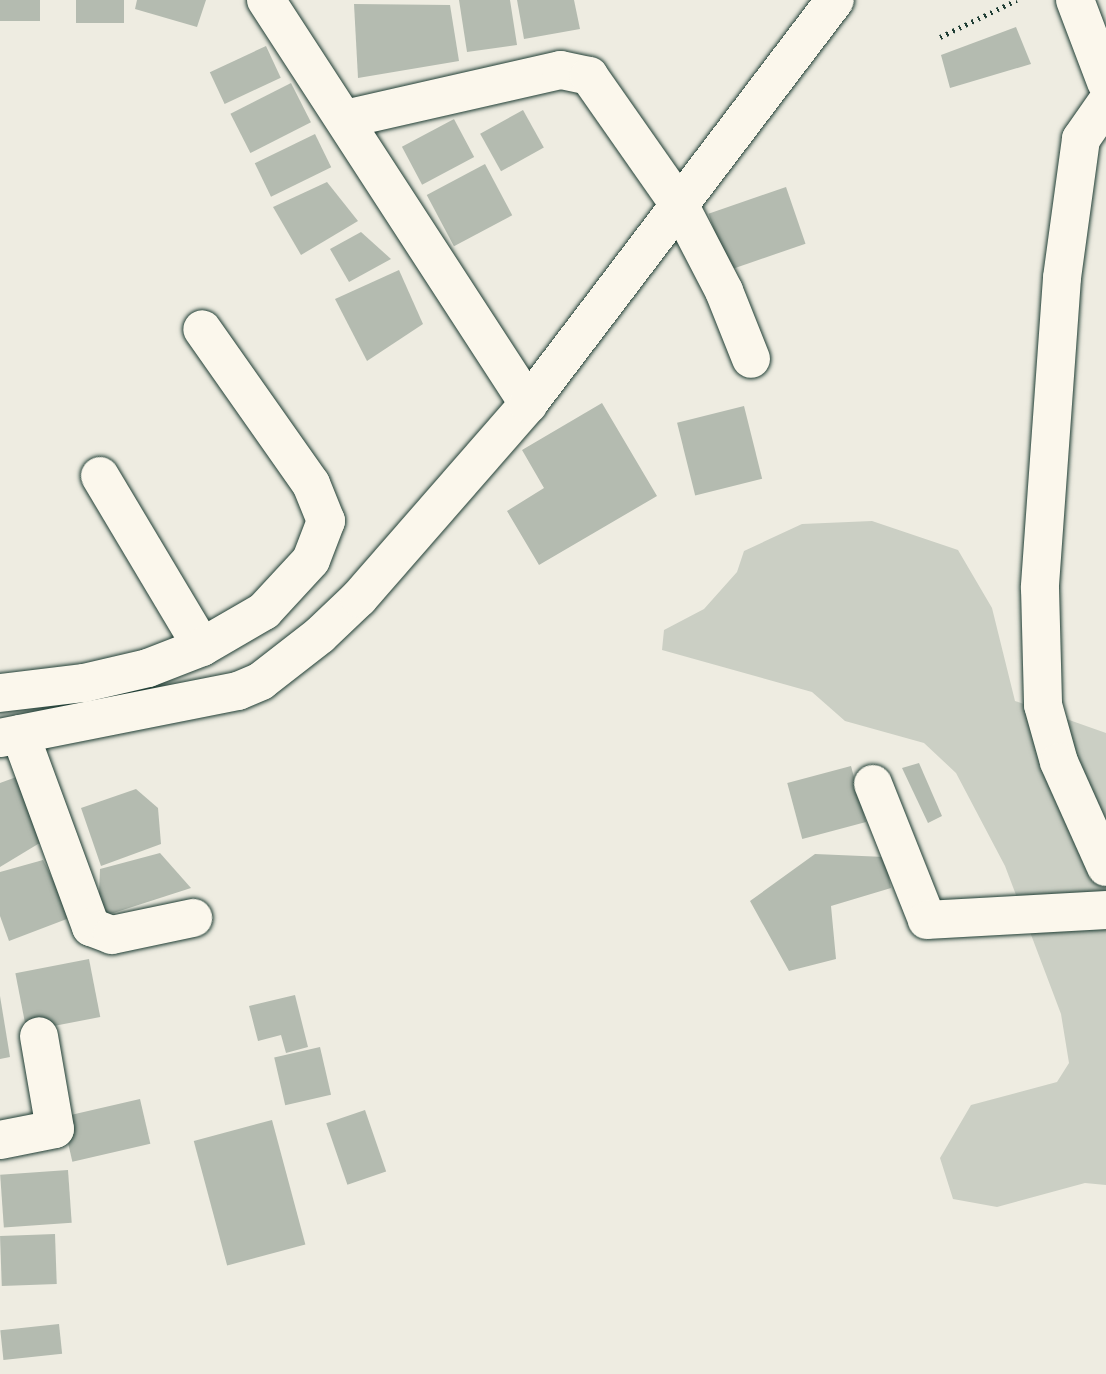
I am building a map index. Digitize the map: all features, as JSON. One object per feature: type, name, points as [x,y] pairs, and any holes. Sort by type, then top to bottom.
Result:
[{"type":"street","points":[[266,0],[528,404]]},
{"type":"street","points":[[193,918],[112,935],[90,927],[10,736],[219,696],[261,681],[359,598],[528,404],[835,0]]},
{"type":"street","points":[[1075,0],[1106,82]]},
{"type":"street","points":[[345,119],[574,70],[589,76],[680,206],[724,291],[751,359]]},
{"type":"street","points":[[1106,103],[1081,139],[1079,151],[1062,278],[1040,589],[1043,705],[1059,762],[1106,867]]},
{"type":"street","points":[[0,692],[84,683],[148,668],[202,647],[264,611],[311,560],[323,539],[326,520],[311,484],[202,329]]},
{"type":"street","points":[[100,476],[202,647]]},
{"type":"street","points":[[873,784],[927,920],[1106,910]]},
{"type":"street","points":[[0,1139],[55,1129],[39,1036]]},
{"type":"path","points":[[940,37],[1017,0]]},
{"type":"shaded area","points":[[872,521],[958,550],[992,608],[1015,701],[1106,733],[1106,1185],[1085,1183],[997,1207],[953,1199],[940,1158],[971,1105],[1057,1082],[1069,1063],[1061,1014],[1005,866],[956,773],[924,743],[845,721],[812,692],[662,650],[664,630],[704,609],[737,572],[744,551],[802,524]]},
{"type":"building","points":[[0,0],[40,0],[40,21],[0,21]]},
{"type":"building","points":[[76,0],[124,0],[124,23],[76,23]]},
{"type":"building","points":[[137,0],[206,0],[197,27],[135,9]]},
{"type":"building","points":[[459,0],[510,0],[517,45],[467,52]]},
{"type":"building","points":[[517,0],[574,0],[580,29],[524,39]]},
{"type":"building","points":[[354,4],[450,5],[459,61],[358,78]]},
{"type":"building","points":[[1016,27],[1031,64],[950,88],[941,55]]},
{"type":"building","points":[[266,46],[281,78],[225,104],[210,72]]},
{"type":"building","points":[[291,83],[311,122],[250,153],[230,114]]},
{"type":"building","points":[[523,110],[544,148],[501,171],[480,134]]},
{"type":"building","points":[[454,119],[474,157],[422,185],[402,147]]},
{"type":"building","points":[[315,134],[331,167],[271,197],[255,163]]},
{"type":"building","points":[[485,164],[512,215],[454,246],[427,195]]},
{"type":"building","points":[[327,182],[358,221],[301,255],[273,207]]},
{"type":"building","points":[[786,187],[806,244],[728,270],[708,214]]},
{"type":"building","points":[[361,232],[391,259],[349,282],[330,249]]},
{"type":"building","points":[[399,270],[423,324],[367,361],[335,299]]},
{"type":"building","points":[[602,403],[657,496],[539,565],[507,511],[544,488],[522,450]]},
{"type":"building","points":[[744,406],[762,479],[695,495],[677,423]]},
{"type":"building","points":[[919,763],[942,816],[928,823],[902,768]]},
{"type":"building","points":[[851,766],[866,822],[802,839],[787,783]]},
{"type":"building","points":[[19,776],[43,841],[0,867],[0,783]]},
{"type":"building","points":[[136,789],[158,808],[161,844],[101,866],[81,808]]},
{"type":"building","points":[[160,853],[191,888],[98,918],[100,869]]},
{"type":"building","points":[[815,854],[885,857],[891,888],[831,906],[836,959],[789,971],[750,901]]},
{"type":"building","points":[[43,860],[72,917],[9,941],[0,916],[0,872]]},
{"type":"building","points":[[89,959],[100,1017],[27,1031],[15,973]]},
{"type":"building","points":[[295,995],[308,1047],[286,1053],[281,1035],[258,1041],[249,1006]]},
{"type":"building","points":[[0,996],[10,1057],[0,1059]]},
{"type":"building","points":[[320,1047],[331,1095],[285,1105],[274,1058]]},
{"type":"building","points":[[140,1099],[150,1144],[72,1162],[62,1117]]},
{"type":"building","points":[[365,1110],[386,1171],[347,1185],[326,1123]]},
{"type":"building","points":[[272,1120],[305,1245],[227,1266],[194,1141]]},
{"type":"building","points":[[68,1170],[72,1223],[4,1228],[0,1175]]},
{"type":"building","points":[[55,1234],[57,1284],[2,1286],[0,1236]]},
{"type":"building","points":[[59,1324],[62,1354],[3,1360],[0,1330]]}]
